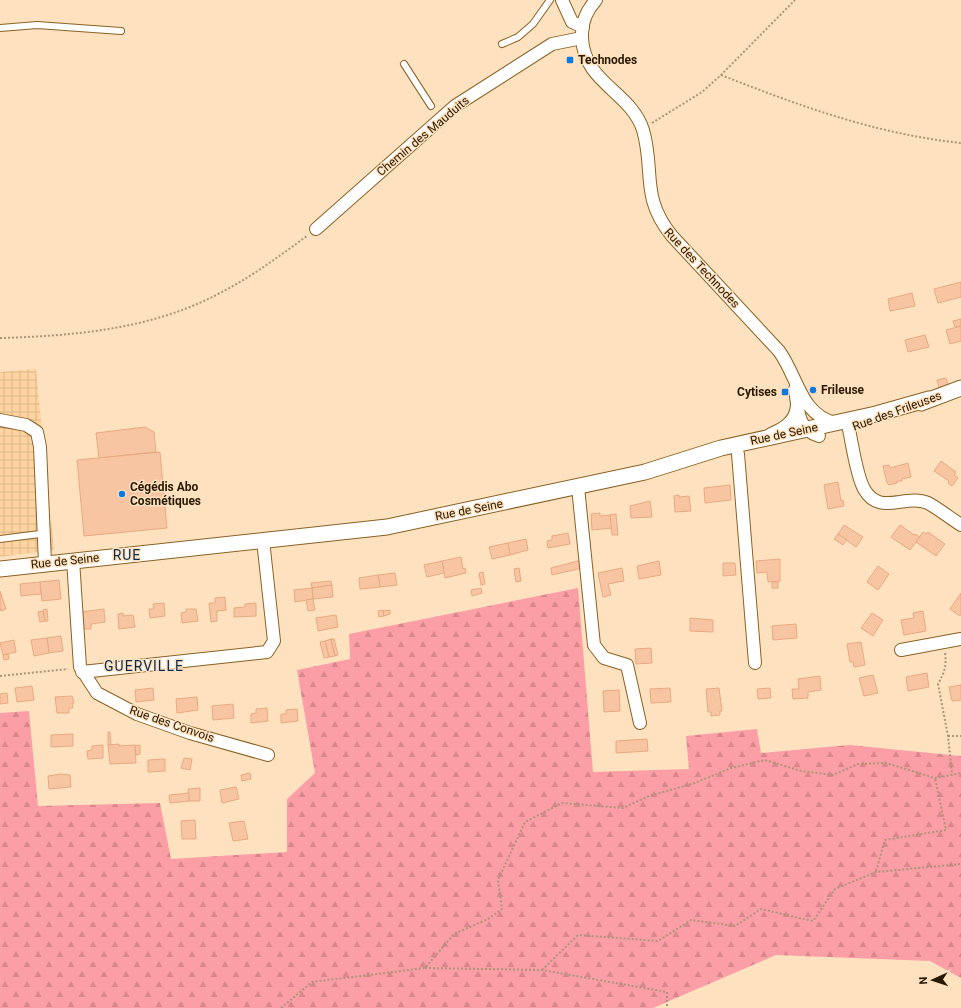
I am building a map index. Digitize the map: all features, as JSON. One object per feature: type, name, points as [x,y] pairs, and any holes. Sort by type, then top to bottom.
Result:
[{"type":"street","points":[[562,0],[572,22],[578,26],[582,32]]},
{"type":"street","points":[[582,32],[587,12],[596,0]]},
{"type":"street","name":"Rue des Technodes","points":[[582,32],[584,52],[592,69],[627,105],[642,129],[652,199],[658,216],[672,236],[776,347],[785,359],[808,406],[819,417],[844,424]]},
{"type":"street","name":"Chemin des Mauduits","points":[[316,230],[455,106],[552,44],[582,32]]},
{"type":"street","name":"Rue des Technodes","points":[[793,378],[799,415],[809,433]]},
{"type":"street","name":"Rue des Frileuses","points":[[645,472],[738,454],[844,424],[877,421],[929,399],[961,388]]},
{"type":"street","points":[[757,440],[783,428],[788,424],[795,414],[797,402]]},
{"type":"street","points":[[808,406],[812,419],[809,433]]},
{"type":"street","points":[[0,420],[26,425],[37,432],[40,447],[45,563]]},
{"type":"street","points":[[844,424],[864,489],[876,502],[889,504],[911,500],[927,503],[961,525]]},
{"type":"street","name":"Rue de Seine","points":[[0,569],[387,527],[645,472],[704,453],[757,440],[809,433]]},
{"type":"street","points":[[738,454],[755,663]]},
{"type":"street","points":[[578,487],[594,645],[604,658],[627,664],[640,723]]},
{"type":"street","points":[[73,560],[81,670],[267,652],[274,642],[263,540]]},
{"type":"street","points":[[901,650],[961,640]]},
{"type":"street","name":"Rue des Convois","points":[[81,670],[97,693],[137,714],[190,733],[268,755]]},
{"type":"lane","points":[[502,44],[518,37],[533,24],[550,0]]},
{"type":"lane","points":[[0,28],[37,25],[121,31]]},
{"type":"lane","points":[[404,64],[431,106]]},
{"type":"lane","points":[[0,539],[40,534],[44,536]]},
{"type":"path","points":[[642,129],[702,92],[721,75],[795,0]]},
{"type":"path","points":[[721,75],[770,94],[856,123],[919,138],[961,143]]},
{"type":"path","points":[[0,338],[69,335],[131,325],[176,313],[217,295],[255,274],[316,230]]},
{"type":"path","points":[[944,642],[947,663],[938,684],[940,688],[948,736],[952,775]]},
{"type":"path","points":[[0,676],[81,670]]},
{"type":"path","points":[[948,736],[961,736]]},
{"type":"path","points":[[424,968],[454,934],[488,919],[502,909],[498,880],[525,822],[562,803],[622,808],[650,796],[695,783],[731,768],[765,760],[802,771],[833,775],[858,764],[886,762],[935,778],[961,773]]},
{"type":"path","points":[[876,872],[885,840],[946,830],[935,778]]},
{"type":"path","points":[[542,970],[578,935],[658,941],[690,920],[735,926],[761,909],[813,921],[835,889],[876,872],[961,864]]},
{"type":"path","points":[[281,1008],[312,982],[424,968],[542,970],[667,992],[667,1008]]},
{"type":"shaded area","points":[[36,369],[54,550],[0,557],[0,372]]},
{"type":"green space","points":[[578,588],[593,772],[689,769],[686,736],[757,729],[761,753],[849,745],[961,756],[961,978],[930,961],[776,955],[653,1008],[0,1008],[0,713],[29,711],[38,806],[160,803],[171,859],[287,852],[287,799],[315,773],[297,670],[350,659],[349,634]]},
{"type":"building","points":[[961,282],[961,297],[938,303],[934,289]]},
{"type":"building","points":[[912,293],[915,306],[890,311],[888,299]]},
{"type":"building","points":[[961,319],[961,326],[955,327],[953,321]]},
{"type":"building","points":[[961,326],[961,341],[950,344],[946,330]]},
{"type":"building","points":[[925,335],[929,347],[908,352],[905,340]]},
{"type":"building","points":[[946,378],[948,385],[939,388],[937,380]]},
{"type":"building","name":"Frileuse","points":[[814,386],[817,393],[812,394],[810,387]]},
{"type":"building","points":[[145,427],[154,432],[156,452],[99,458],[96,433]]},
{"type":"building","name":"Cégédis Abo Cosmétiques","points":[[160,452],[167,528],[84,536],[77,460]]},
{"type":"building","points":[[941,461],[956,472],[954,475],[958,478],[952,486],[948,483],[949,481],[934,471]]},
{"type":"building","points":[[908,463],[911,477],[889,485],[887,483],[883,466],[889,465],[890,468]]},
{"type":"building","points":[[838,482],[841,501],[843,500],[844,506],[828,509],[824,485]]},
{"type":"building","points":[[730,485],[731,500],[705,503],[704,488]]},
{"type":"building","points":[[679,495],[679,497],[689,496],[691,511],[675,512],[674,496]]},
{"type":"building","points":[[650,501],[652,517],[631,518],[630,506]]},
{"type":"building","points":[[600,513],[600,516],[610,515],[612,528],[592,530],[591,514]]},
{"type":"building","points":[[616,514],[618,535],[612,535],[610,515]]},
{"type":"building","points":[[844,525],[863,537],[856,547],[838,534]]},
{"type":"building","points":[[900,525],[914,535],[915,534],[920,537],[910,550],[891,537]]},
{"type":"building","points":[[923,532],[926,534],[928,532],[945,544],[936,556],[916,542]]},
{"type":"building","points":[[568,533],[570,544],[548,548],[547,541],[552,540],[552,536]]},
{"type":"building","points":[[838,534],[847,540],[843,545],[834,539]]},
{"type":"building","points":[[526,539],[528,550],[510,555],[508,543]]},
{"type":"building","points":[[508,543],[510,555],[492,559],[489,547]]},
{"type":"building","points":[[461,557],[463,569],[465,568],[466,573],[445,578],[442,561]]},
{"type":"building","points":[[780,559],[780,581],[768,582],[767,572],[757,573],[756,561]]},
{"type":"building","points":[[582,560],[582,568],[552,575],[551,568]]},
{"type":"building","points":[[442,561],[444,573],[427,577],[424,565]]},
{"type":"building","points":[[659,561],[661,575],[639,579],[637,566]]},
{"type":"building","points":[[723,563],[735,563],[736,575],[723,576]]},
{"type":"building","points":[[878,566],[889,574],[878,590],[867,582]]},
{"type":"building","points":[[519,568],[521,581],[516,582],[514,569]]},
{"type":"building","points":[[622,568],[624,581],[608,584],[611,595],[603,597],[598,573]]},
{"type":"building","points":[[483,572],[485,584],[481,585],[479,573]]},
{"type":"building","points":[[395,573],[397,585],[380,587],[378,575]]},
{"type":"building","points":[[378,575],[380,587],[360,589],[359,578]]},
{"type":"building","points":[[59,580],[61,599],[42,601],[40,582]]},
{"type":"building","points":[[331,581],[332,585],[312,588],[311,583]]},
{"type":"building","points":[[40,582],[41,594],[21,596],[20,584]]},
{"type":"building","points":[[772,582],[778,582],[778,588],[772,588]]},
{"type":"building","points":[[332,585],[333,597],[313,599],[312,588]]},
{"type":"building","points":[[312,588],[313,599],[295,602],[294,590]]},
{"type":"building","points":[[481,588],[482,593],[472,596],[471,590]]},
{"type":"building","points":[[0,591],[6,609],[1,611],[0,608]]},
{"type":"building","points":[[961,593],[961,614],[960,616],[950,609]]},
{"type":"building","points":[[225,597],[226,610],[217,611],[217,621],[211,622],[209,603],[215,603],[215,598]]},
{"type":"building","points":[[313,599],[315,610],[308,611],[306,600]]},
{"type":"building","points":[[164,603],[165,616],[150,618],[149,609],[154,609],[153,604]]},
{"type":"building","points":[[256,603],[256,616],[234,617],[234,608],[245,607],[245,604]]},
{"type":"building","points":[[47,609],[48,621],[45,621],[43,610]]},
{"type":"building","points":[[104,609],[105,622],[91,624],[91,629],[82,629],[81,612]]},
{"type":"building","points":[[186,609],[196,609],[198,621],[182,623],[181,613],[186,612]]},
{"type":"building","points":[[383,610],[384,616],[379,617],[378,611]]},
{"type":"building","points":[[390,610],[390,614],[384,616],[383,611]]},
{"type":"building","points":[[43,611],[45,621],[40,622],[38,612]]},
{"type":"building","points":[[923,611],[926,631],[904,635],[901,620],[914,618],[913,613]]},
{"type":"building","points":[[123,613],[123,616],[133,615],[135,627],[119,629],[118,614]]},
{"type":"building","points":[[872,613],[883,620],[873,636],[861,628]]},
{"type":"building","points":[[336,615],[338,627],[318,631],[316,618]]},
{"type":"building","points":[[690,618],[713,620],[713,632],[690,631]]},
{"type":"building","points":[[796,624],[797,638],[773,640],[772,626]]},
{"type":"building","points":[[61,636],[63,651],[49,653],[47,638]]},
{"type":"building","points":[[47,638],[49,653],[34,656],[31,640]]},
{"type":"building","points":[[331,639],[335,656],[329,657],[325,641]]},
{"type":"building","points":[[331,639],[334,639],[338,655],[335,656]]},
{"type":"building","points":[[14,640],[16,652],[3,655],[0,643]]},
{"type":"building","points":[[325,641],[329,657],[324,658],[320,642]]},
{"type":"building","points":[[861,642],[865,665],[854,667],[853,662],[850,662],[847,644]]},
{"type":"building","points":[[651,648],[652,663],[636,664],[635,649]]},
{"type":"building","points":[[8,654],[9,659],[4,660],[3,655]]},
{"type":"building","points":[[927,673],[929,687],[908,691],[906,677]]},
{"type":"building","points":[[873,675],[878,693],[864,696],[859,678]]},
{"type":"building","points":[[820,676],[821,690],[808,692],[808,698],[793,699],[792,689],[799,689],[798,679]]},
{"type":"building","points":[[961,685],[961,700],[952,701],[949,687]]},
{"type":"building","points":[[32,686],[34,700],[17,702],[15,688]]},
{"type":"building","points":[[153,688],[154,700],[136,702],[135,690]]},
{"type":"building","points":[[670,688],[671,702],[651,703],[650,689]]},
{"type":"building","points":[[719,688],[722,711],[720,711],[720,715],[711,716],[711,712],[708,712],[706,689]]},
{"type":"building","points":[[770,688],[771,698],[758,699],[757,689]]},
{"type":"building","points":[[619,690],[620,711],[604,712],[603,691]]},
{"type":"building","points":[[7,693],[8,703],[0,704],[0,694]]},
{"type":"building","points":[[72,696],[74,703],[72,703],[73,708],[69,708],[69,713],[57,713],[55,697]]},
{"type":"building","points":[[197,697],[198,710],[177,713],[176,699]]},
{"type":"building","points":[[233,704],[234,718],[213,720],[212,706]]},
{"type":"building","points":[[267,708],[268,721],[251,723],[251,714],[256,713],[256,709]]},
{"type":"building","points":[[297,709],[298,721],[281,723],[281,714],[286,714],[286,710]]},
{"type":"building","points":[[108,732],[110,732],[111,745],[108,745]]},
{"type":"building","points":[[73,734],[73,746],[51,747],[51,735]]},
{"type":"building","points":[[647,739],[648,751],[616,753],[616,741]]},
{"type":"building","points":[[119,744],[119,746],[135,745],[136,763],[110,764],[108,745]]},
{"type":"building","points":[[103,745],[103,758],[88,759],[87,751],[92,750],[92,746]]},
{"type":"building","points":[[140,745],[140,754],[136,755],[135,746]]},
{"type":"building","points":[[184,758],[192,759],[190,770],[181,768]]},
{"type":"building","points":[[165,759],[165,771],[148,772],[148,760]]},
{"type":"building","points":[[250,773],[251,779],[242,781],[241,775]]},
{"type":"building","points":[[60,774],[70,775],[71,787],[49,789],[48,776]]},
{"type":"building","points":[[236,787],[239,799],[222,803],[220,790]]},
{"type":"building","points":[[200,788],[200,801],[189,801],[188,789]]},
{"type":"building","points":[[189,793],[189,801],[170,803],[169,795]]},
{"type":"building","points":[[195,820],[196,839],[182,839],[181,821]]},
{"type":"building","points":[[244,821],[248,839],[233,841],[229,823]]},
{"type":"place","name":"Technodes","points":[[570,60]]},
{"type":"place","name":"Frileuse","points":[[813,390]]},
{"type":"place","name":"Cytises","points":[[785,392]]},
{"type":"place","name":"Cégédis Abo Cosmétiques","points":[[122,494]]},
{"type":"district","name":"RUE","points":[[127,555]]},
{"type":"district","name":"GUERVILLE","points":[[144,666]]}]
